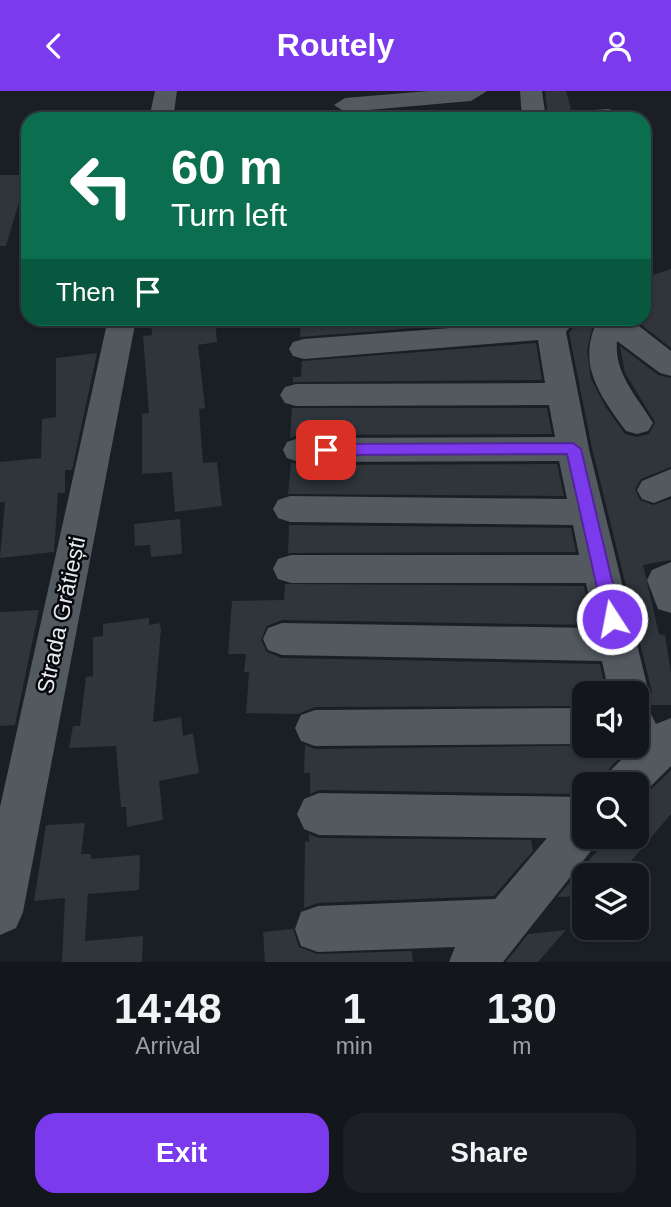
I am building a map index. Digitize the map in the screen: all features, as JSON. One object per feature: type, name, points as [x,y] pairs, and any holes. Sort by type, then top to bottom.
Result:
[{"type":"street","points":[[162,112],[166,91]]},
{"type":"street","points":[[345,105],[471,94],[476,91]]},
{"type":"street","points":[[531,91],[533,112]]},
{"type":"street","name":"Strada Grătiești","points":[[0,912],[121,326]]},
{"type":"street","points":[[304,349],[537,326]]},
{"type":"street","points":[[557,326],[562,394],[626,681]]},
{"type":"street","points":[[609,326],[602,343],[604,364],[622,403],[637,423]]},
{"type":"street","points":[[621,326],[671,366]]},
{"type":"street","points":[[296,395],[562,394]]},
{"type":"street","points":[[299,450],[573,449]]},
{"type":"street","points":[[290,509],[588,512]]},
{"type":"street","points":[[291,569],[602,569]]},
{"type":"street","points":[[671,577],[664,580],[671,598]]},
{"type":"street","points":[[282,639],[617,645]]},
{"type":"street","points":[[315,728],[572,726]]},
{"type":"street","points":[[319,814],[572,818]]},
{"type":"street","points":[[473,962],[572,842]]},
{"type":"street","points":[[318,929],[508,922]]},
{"type":"building","points":[[545,91],[566,91],[571,109],[567,112],[547,112]]},
{"type":"building","points":[[0,175],[21,175],[21,195],[6,246],[0,246]]},
{"type":"building","points":[[671,269],[671,348],[643,326],[651,326],[651,276]]},
{"type":"building","points":[[151,326],[216,326],[217,342],[198,345],[205,408],[199,409],[203,463],[217,462],[222,506],[175,512],[172,472],[142,474],[142,414],[149,413],[143,336],[152,335]]},
{"type":"building","points":[[301,326],[443,326],[300,337]]},
{"type":"building","points":[[575,326],[593,326],[587,350],[591,379],[605,406],[625,434],[636,437],[649,434],[655,422],[625,373],[620,346],[658,375],[671,378],[671,467],[641,479],[635,489],[640,500],[653,505],[671,499],[671,560],[643,565],[659,634],[665,635],[671,674],[671,705],[649,705],[652,692],[592,448],[569,333]]},
{"type":"building","points":[[536,343],[542,380],[293,382],[293,377],[301,377],[302,361]]},
{"type":"building","points":[[97,353],[72,470],[65,470],[65,493],[58,493],[54,552],[0,558],[5,502],[0,502],[0,462],[41,458],[42,419],[56,417],[56,358]]},
{"type":"building","points":[[292,408],[547,408],[552,434],[299,435],[290,438]]},
{"type":"building","points":[[291,462],[299,465],[557,464],[564,496],[288,494]]},
{"type":"building","points":[[180,519],[182,554],[151,557],[150,545],[135,546],[134,524]]},
{"type":"building","points":[[289,525],[571,528],[576,552],[288,553]]},
{"type":"building","points":[[285,584],[584,586],[592,625],[282,620],[267,626],[261,640],[267,652],[282,658],[600,664],[604,681],[572,681],[572,706],[315,707],[298,714],[246,713],[249,672],[244,672],[246,654],[228,654],[232,601],[284,600]]},
{"type":"building","points":[[39,610],[15,725],[0,726],[0,612]]},
{"type":"building","points":[[149,618],[149,625],[159,623],[161,629],[153,722],[181,717],[183,736],[193,733],[199,773],[159,781],[163,820],[127,827],[126,807],[121,807],[116,746],[69,748],[73,726],[80,726],[86,677],[93,676],[93,637],[103,636],[103,624]]},
{"type":"building","points":[[305,745],[315,749],[572,746],[572,758],[619,758],[608,772],[572,772],[572,794],[319,790],[310,794],[310,773],[304,773]]},
{"type":"building","points":[[671,770],[671,814],[649,840],[649,791]]},
{"type":"building","points":[[85,823],[81,854],[91,854],[91,859],[140,855],[139,890],[88,894],[85,941],[143,936],[142,962],[62,962],[65,898],[34,901],[46,825]]},
{"type":"building","points":[[309,834],[319,838],[531,840],[533,851],[494,896],[318,903],[304,908],[305,841],[309,842]]},
{"type":"building","points":[[599,849],[641,849],[629,863],[587,863]]},
{"type":"building","points":[[572,880],[572,896],[557,897]]},
{"type":"building","points":[[293,929],[299,947],[317,954],[412,951],[413,962],[265,962],[263,932]]},
{"type":"building","points":[[566,930],[538,962],[506,962],[528,934]]},
{"type":"route","points":[[326,450],[573,449],[612,619]]}]
